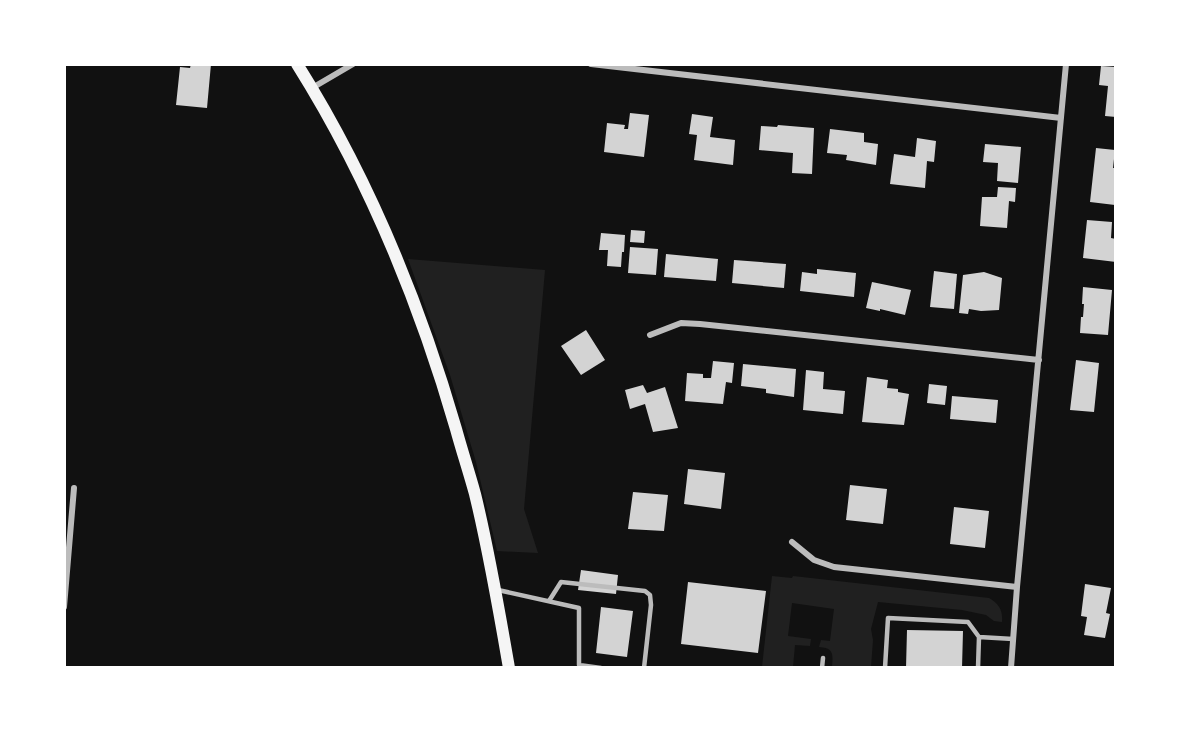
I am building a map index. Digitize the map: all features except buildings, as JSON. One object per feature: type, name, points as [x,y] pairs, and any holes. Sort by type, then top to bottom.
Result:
[{"type":"main road","points":[[297,64],[350,158],[416,306],[475,494],[509,668]]},
{"type":"street","points":[[312,88],[353,64]]},
{"type":"street","points":[[591,64],[1061,118]]},
{"type":"street","points":[[1011,668],[1066,64]]},
{"type":"street","points":[[650,335],[681,323],[700,324],[1039,360]]},
{"type":"street","points":[[64,607],[74,488]]},
{"type":"street","points":[[792,542],[814,560],[834,567],[1017,587]]},
{"type":"lane","points":[[549,601],[561,582],[645,591],[650,595],[651,605],[644,668]]},
{"type":"lane","points":[[494,589],[579,608],[579,665],[602,668]]},
{"type":"lane","points":[[885,668],[888,618],[968,622],[979,637],[978,668]]},
{"type":"lane","points":[[979,637],[1013,639]]},
{"type":"lane","points":[[822,658],[822,668]]},
{"type":"shaded area","points":[[408,259],[545,270],[524,509],[538,553],[497,551],[476,462],[450,375]]},
{"type":"shaded area","points":[[772,576],[792,578],[793,576],[989,598],[1000,608],[1002,622],[994,621],[986,615],[962,610],[878,602],[871,629],[873,640],[871,667],[832,667],[830,650],[819,647],[821,640],[830,641],[834,609],[792,603],[788,636],[811,639],[810,646],[795,645],[793,667],[762,667]]}]
